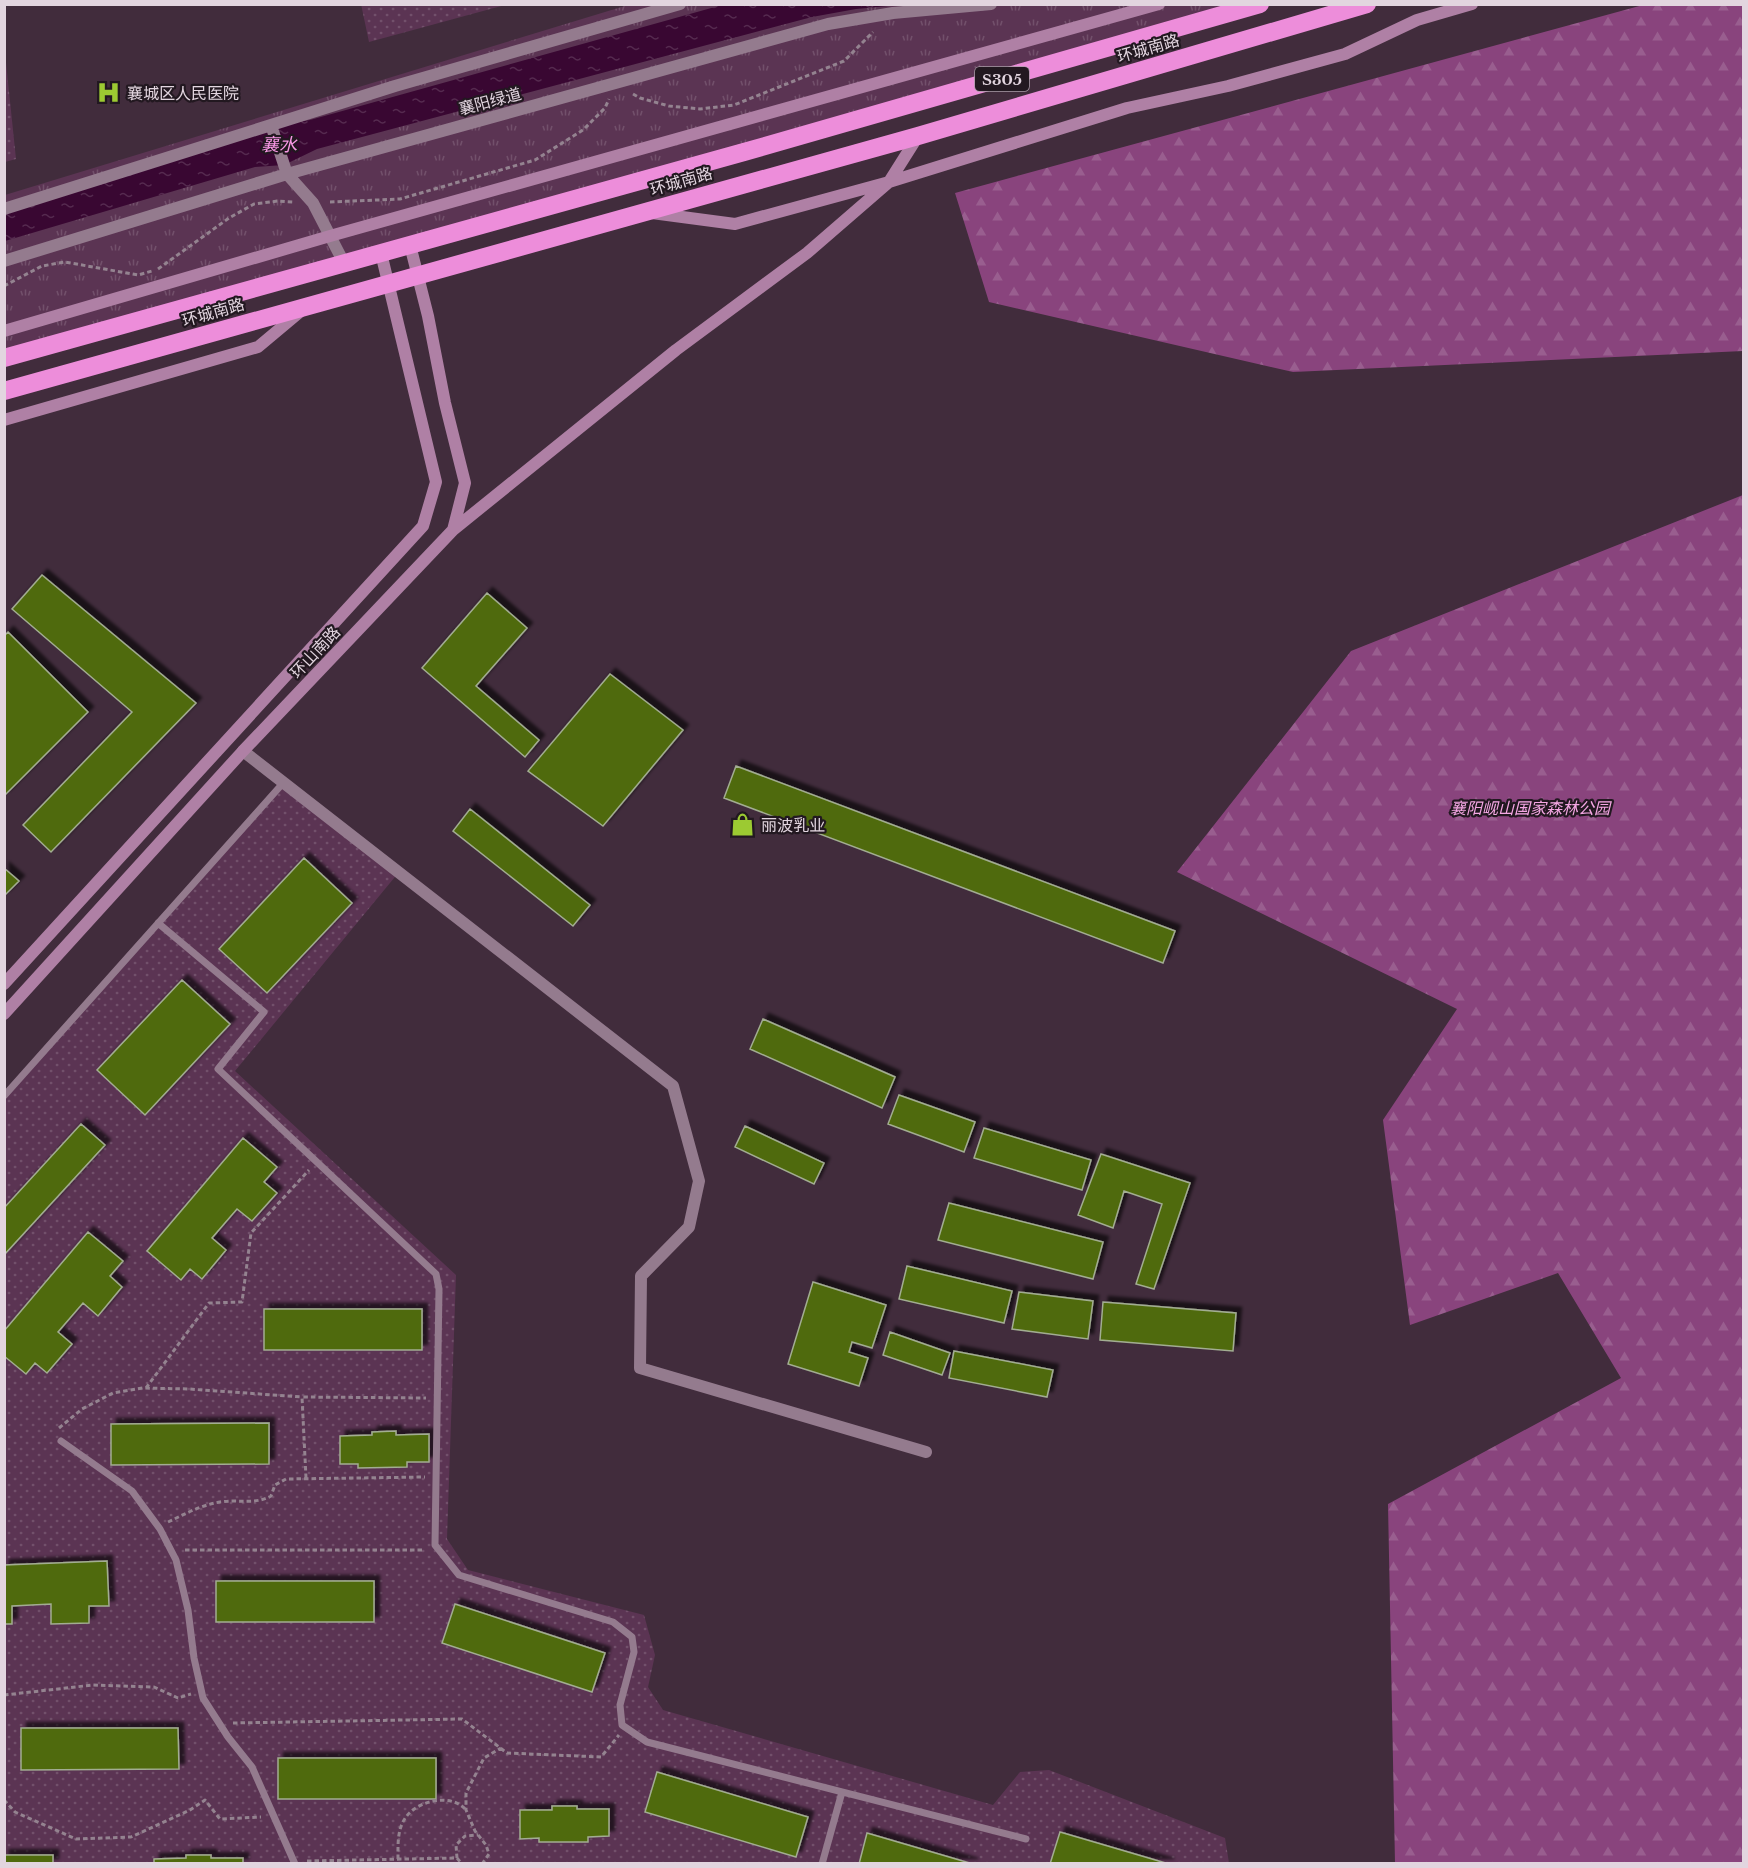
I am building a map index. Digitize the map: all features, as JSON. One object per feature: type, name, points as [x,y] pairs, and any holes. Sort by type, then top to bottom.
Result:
[{"type":"highway","name":"环城南路","points":[[4,358],[744,152],[1260,4]]},
{"type":"highway","name":"环城南路","points":[[4,392],[918,136],[1366,4]]},
{"type":"street","points":[[4,209],[395,86],[680,4]]},
{"type":"street","name":"襄阳绿道","points":[[4,261],[286,174],[828,24],[893,13],[991,4]]},
{"type":"street","points":[[4,331],[330,236],[1159,4]]},
{"type":"street","points":[[645,212],[735,224],[889,182],[1127,108],[1228,86],[1345,54],[1417,20],[1472,4]]},
{"type":"street","points":[[271,126],[286,174],[313,203],[344,263]]},
{"type":"street","points":[[453,530],[676,350],[807,253],[889,182],[918,136]]},
{"type":"street","name":"环山南路","points":[[4,1014],[243,751],[453,530],[465,483],[410,245]]},
{"type":"street","name":"环山南路","points":[[4,984],[423,526],[436,482],[381,253]]},
{"type":"street","points":[[4,420],[258,347],[308,306]]},
{"type":"street","points":[[243,751],[673,1086],[699,1181],[689,1227],[642,1276],[640,1368],[926,1452]]},
{"type":"lane","points":[[4,1096],[284,782]]},
{"type":"lane","points":[[159,923],[264,1012],[218,1069],[436,1274],[439,1289],[435,1545],[459,1575],[613,1622],[632,1637],[634,1652],[620,1705],[622,1725],[647,1742],[1026,1839]]},
{"type":"lane","points":[[61,1441],[132,1491],[158,1527],[171,1550],[176,1560],[188,1610],[194,1658],[203,1698],[252,1767],[294,1862]]},
{"type":"lane","points":[[822,1863],[842,1792]]},
{"type":"path","points":[[4,286],[42,266],[65,262],[138,275],[161,268],[229,218],[254,204],[278,201],[313,203],[400,200],[535,160],[583,130],[605,108],[617,83],[639,98],[669,106],[700,109],[734,105],[844,61],[893,13]]},
{"type":"path","points":[[146,1388],[209,1303],[242,1302],[251,1233],[317,1162]]},
{"type":"path","points":[[58,1430],[82,1409],[113,1393],[146,1388],[302,1397],[437,1398]]},
{"type":"path","points":[[302,1397],[306,1478]]},
{"type":"path","points":[[158,1527],[200,1506],[223,1502],[262,1502],[271,1496],[275,1485],[286,1479],[436,1476]]},
{"type":"path","points":[[171,1550],[439,1550]]},
{"type":"path","points":[[4,1695],[93,1685],[154,1687],[178,1698],[201,1691]]},
{"type":"path","points":[[219,1723],[462,1719],[507,1752],[601,1756],[627,1728]]},
{"type":"path","points":[[466,1810],[466,1793],[484,1758],[501,1748]]},
{"type":"path","points":[[398,1859],[399,1835],[405,1817],[415,1807],[443,1799],[462,1805],[466,1810],[489,1854],[482,1863]]},
{"type":"path","points":[[4,1800],[15,1812],[76,1839],[131,1837],[190,1810],[205,1800],[220,1819],[274,1816]]},
{"type":"path","points":[[462,1863],[457,1858],[456,1845],[465,1836],[478,1835]]},
{"type":"path","points":[[294,1862],[457,1858]]},
{"type":"green space","points":[[361,4],[505,4],[505,5],[369,42]]},
{"type":"green space","points":[[628,5],[1260,5],[5,358],[5,195]]},
{"type":"green space","points":[[1643,5],[1743,5],[1743,351],[1293,372],[989,302],[955,193]]},
{"type":"green space","points":[[5,53],[16,159],[4,162]]},
{"type":"green space","name":"襄阳岘山国家森林公园","points":[[1743,495],[1743,1863],[1395,1863],[1388,1504],[1621,1378],[1558,1273],[1410,1325],[1383,1120],[1457,1009],[1177,872],[1351,651]]},
{"type":"green space","points":[[284,782],[399,872],[235,1071],[456,1275],[447,1539],[468,1570],[644,1615],[655,1655],[648,1687],[663,1710],[993,1805],[1020,1772],[1049,1770],[1225,1838],[1229,1863],[5,1864],[5,1096]]},
{"type":"water","name":"襄水","points":[[722,5],[899,5],[856,9],[812,17],[317,149],[284,165],[255,167],[5,241],[5,209],[271,126],[310,120]]},
{"type":"building","points":[[42,575],[196,703],[51,852],[23,825],[132,712],[12,609]]},
{"type":"building","points":[[487,593],[527,628],[476,686],[539,740],[525,757],[422,668]]},
{"type":"building","points":[[8,632],[88,712],[4,796],[4,636]]},
{"type":"building","points":[[610,674],[683,730],[603,826],[528,771]]},
{"type":"building","points":[[736,766],[1175,931],[1163,963],[724,798]]},
{"type":"building","points":[[470,809],[590,905],[573,926],[453,831]]},
{"type":"building","points":[[304,858],[352,903],[267,993],[219,949]]},
{"type":"building","points":[[4,868],[19,881],[4,896]]},
{"type":"building","points":[[182,980],[230,1024],[145,1115],[97,1070]]},
{"type":"building","points":[[763,1019],[895,1077],[882,1108],[750,1049]]},
{"type":"building","points":[[899,1095],[975,1122],[964,1152],[888,1124]]},
{"type":"building","points":[[81,1124],[105,1145],[4,1255],[4,1208]]},
{"type":"building","points":[[745,1126],[824,1163],[814,1184],[735,1147]]},
{"type":"building","points":[[984,1128],[1091,1160],[1082,1190],[974,1158]]},
{"type":"building","points":[[243,1138],[277,1167],[264,1182],[277,1193],[252,1221],[237,1209],[212,1238],[226,1250],[202,1279],[190,1269],[181,1280],[147,1251]]},
{"type":"building","points":[[1101,1154],[1190,1183],[1154,1289],[1136,1284],[1162,1204],[1124,1191],[1113,1228],[1078,1215]]},
{"type":"building","points":[[949,1203],[1103,1242],[1093,1279],[938,1240]]},
{"type":"building","points":[[88,1232],[123,1261],[110,1276],[122,1287],[98,1316],[83,1303],[58,1332],[72,1344],[47,1373],[35,1363],[26,1374],[4,1356],[4,1331]]},
{"type":"building","points":[[907,1266],[1012,1291],[1004,1323],[899,1299]]},
{"type":"building","points":[[813,1282],[886,1305],[872,1348],[852,1342],[849,1352],[868,1358],[859,1386],[788,1364]]},
{"type":"building","points":[[1019,1292],[1093,1301],[1088,1339],[1012,1329]]},
{"type":"building","points":[[1103,1302],[1236,1313],[1233,1351],[1100,1340]]},
{"type":"building","points":[[264,1309],[422,1309],[422,1350],[264,1350]]},
{"type":"building","points":[[890,1332],[950,1353],[942,1375],[883,1355]]},
{"type":"building","points":[[954,1351],[1053,1370],[1047,1397],[949,1378]]},
{"type":"building","points":[[269,1423],[269,1464],[111,1465],[111,1424]]},
{"type":"building","points":[[396,1431],[396,1435],[429,1434],[429,1462],[407,1462],[407,1467],[358,1468],[358,1464],[340,1464],[340,1436],[372,1435],[372,1432]]},
{"type":"building","points":[[107,1561],[109,1606],[89,1606],[89,1623],[51,1624],[51,1604],[12,1606],[12,1624],[4,1624],[4,1565]]},
{"type":"building","points":[[216,1581],[374,1581],[374,1622],[216,1622]]},
{"type":"building","points":[[455,1604],[605,1653],[592,1692],[442,1643]]},
{"type":"building","points":[[21,1728],[178,1728],[179,1769],[21,1770]]},
{"type":"building","points":[[278,1758],[436,1758],[436,1799],[278,1799]]},
{"type":"building","points":[[657,1772],[808,1817],[796,1857],[645,1812]]},
{"type":"building","points":[[552,1806],[609,1809],[609,1836],[588,1837],[588,1842],[539,1842],[539,1838],[520,1839],[520,1810],[552,1810]]},
{"type":"building","points":[[1060,1832],[1169,1864],[1050,1864]]},
{"type":"building","points":[[867,1833],[973,1864],[859,1864]]},
{"type":"building","points":[[4,1855],[53,1855],[53,1864],[4,1864]]},
{"type":"building","points":[[186,1855],[243,1858],[243,1864],[154,1864],[154,1859],[186,1858]]},
{"type":"place","name":"襄城区人民医院","points":[[109,93]]},
{"type":"place","name":"丽波乳业","points":[[743,825]]}]
